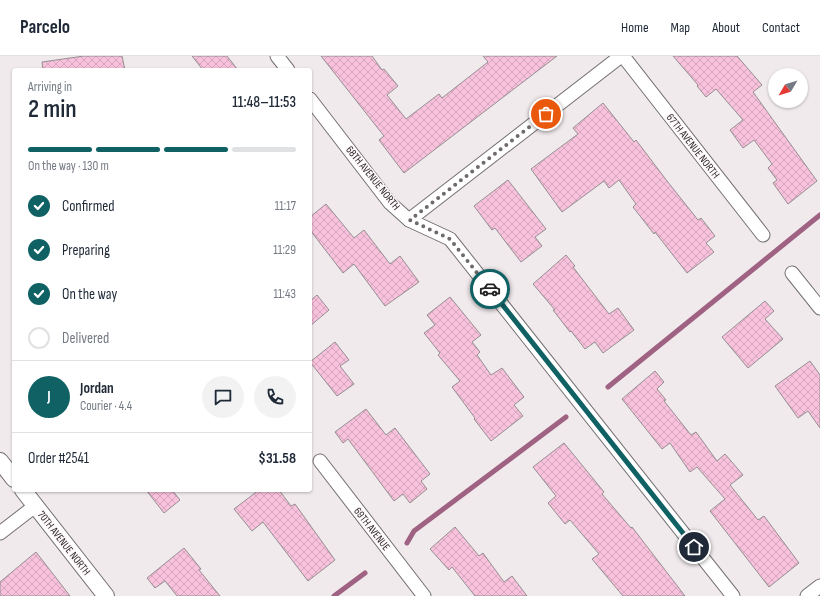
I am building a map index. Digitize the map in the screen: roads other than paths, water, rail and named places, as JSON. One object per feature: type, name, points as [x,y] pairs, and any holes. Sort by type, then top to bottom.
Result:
[{"type":"street","points":[[277,56],[286,68]]},
{"type":"street","points":[[410,220],[622,56]]},
{"type":"street","name":"67TH AVENUE NORTH","points":[[622,56],[763,235]]},
{"type":"street","name":"68TH AVENUE NORTH","points":[[312,102],[390,203],[410,220],[450,239],[734,596]]},
{"type":"street","points":[[792,274],[820,308]]},
{"type":"street","points":[[0,461],[12,476]]},
{"type":"street","name":"69TH AVENUE","points":[[320,461],[424,596]]},
{"type":"street","name":"70TH AVENUE NORTH","points":[[24,492],[106,596]]},
{"type":"street","points":[[0,534],[35,506]]},
{"type":"street","points":[[807,596],[820,586]]},
{"type":"waterway","points":[[608,387],[820,215]]},
{"type":"waterway","points":[[407,543],[414,531],[566,417]]},
{"type":"waterway","points":[[334,596],[365,573]]}]
